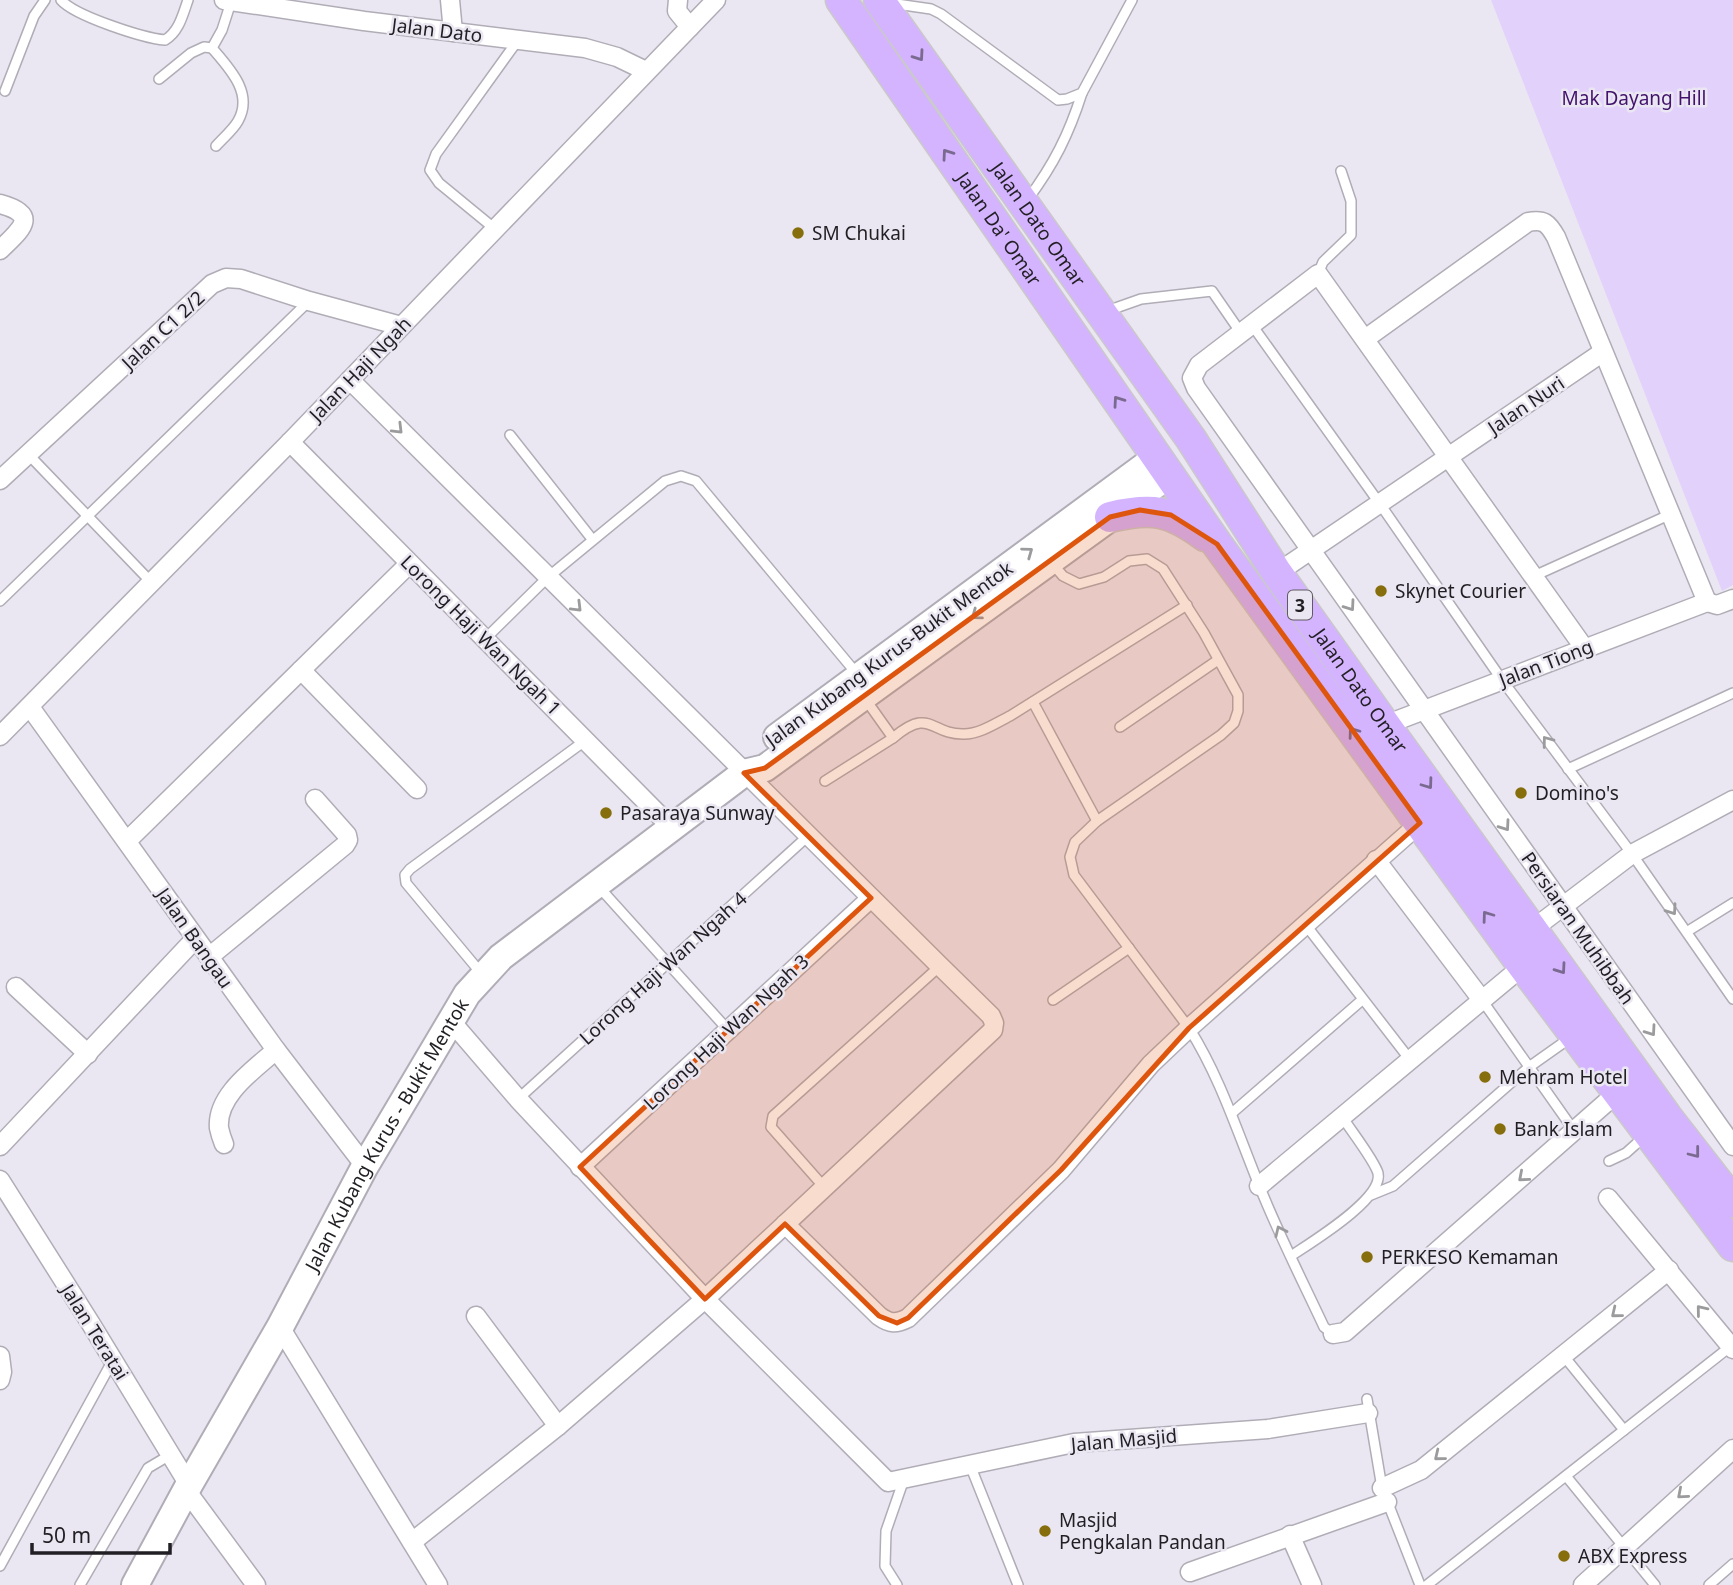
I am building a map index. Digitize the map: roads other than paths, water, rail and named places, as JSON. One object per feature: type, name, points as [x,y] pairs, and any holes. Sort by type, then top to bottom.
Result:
[{"type":"highway","name":"Jalan Da' Omar","points":[[841,0],[1168,463]]},
{"type":"highway","name":"Jalan Dato Omar","points":[[880,1],[1191,439],[1277,573],[1667,1117],[1733,1202]]},
{"type":"highway","points":[[1072,270],[1079,292],[1091,313],[1171,432],[1176,443],[1168,463]]},
{"type":"highway","points":[[1168,463],[1188,460],[1198,470],[1242,531],[1277,573]]},
{"type":"highway","name":"Jalan Dato Omar","points":[[1168,463],[1217,544],[1574,1035],[1733,1246]]},
{"type":"highway","points":[[1110,517],[1140,510],[1171,515],[1217,544]]},
{"type":"main road","name":"Jalan Kubang Kurus-Bukit Mentok","points":[[744,773],[755,753],[1050,561],[1110,517],[1168,463]]},
{"type":"main road","name":"Jalan Kubang Kurus-Bukit Mentok","points":[[861,686],[1168,463]]},
{"type":"main road","name":"Jalan Kubang Kurus - Bukit Mentok","points":[[135,1585],[280,1327],[365,1166],[450,1020],[482,975],[596,883],[744,773]]},
{"type":"street","points":[[450,0],[453,32]]},
{"type":"street","name":"Jalan Haji Ngah","points":[[0,736],[290,442],[716,0]]},
{"type":"street","name":"Jalan Dato","points":[[227,1],[585,48],[617,57],[646,71]]},
{"type":"street","points":[[676,1],[677,11],[690,27]]},
{"type":"street","points":[[0,204],[17,208],[23,221],[20,229],[0,250]]},
{"type":"street","points":[[1365,339],[1528,222],[1540,220],[1547,223],[1556,237],[1707,602]]},
{"type":"street","points":[[1246,329],[1318,274],[1584,649]]},
{"type":"street","name":"Jalan C1 2/2","points":[[0,480],[212,284],[226,278],[241,279],[401,326]]},
{"type":"street","name":"Persiaran Muhibbah","points":[[1246,329],[1199,365],[1192,378],[1196,388],[1733,1146]]},
{"type":"street","name":"Jalan Nuri","points":[[1277,573],[1604,352]]},
{"type":"street","points":[[350,380],[991,1016],[994,1023],[993,1030],[705,1299],[558,1426],[412,1542]]},
{"type":"street","name":"Lorong Haji Wan Ngah 1","points":[[290,442],[672,828]]},
{"type":"street","points":[[127,841],[410,564]]},
{"type":"street","name":"Jalan Tiong","points":[[1385,725],[1707,602],[1717,605],[1733,599]]},
{"type":"street","points":[[301,670],[417,789]]},
{"type":"street","name":"Jalan Bangau","points":[[30,707],[276,1050],[365,1166]]},
{"type":"street","points":[[209,957],[345,845],[347,835],[315,799]]},
{"type":"street","points":[[1533,929],[1632,854],[1733,800]]},
{"type":"street","points":[[785,1224],[878,1316],[887,1322],[897,1323],[908,1318],[1061,1170],[1151,1064],[1420,823]]},
{"type":"street","points":[[1376,860],[1482,1000]]},
{"type":"street","name":"Lorong Haji Wan Ngah 3","points":[[580,1167],[871,898]]},
{"type":"street","points":[[0,1146],[195,939]]},
{"type":"street","points":[[1259,1186],[1524,966]]},
{"type":"street","points":[[16,987],[88,1054]]},
{"type":"street","points":[[450,1020],[580,1167],[705,1299]]},
{"type":"street","points":[[224,1144],[219,1127],[223,1106],[238,1085],[276,1050]]},
{"type":"street","points":[[1333,1334],[1345,1332],[1617,1093]]},
{"type":"street","name":"Jalan Teratai","points":[[0,1180],[113,1360],[188,1488],[256,1585]]},
{"type":"street","points":[[1608,1198],[1732,1348]]},
{"type":"street","points":[[1190,1572],[1290,1535],[1385,1495],[1421,1470],[1669,1270]]},
{"type":"street","name":"Jalan Masjid","points":[[705,1299],[888,1482],[1074,1443],[1268,1429],[1367,1406]]},
{"type":"street","points":[[475,1316],[558,1426]]},
{"type":"street","points":[[280,1327],[438,1585]]},
{"type":"street","points":[[0,1356],[0,1380]]},
{"type":"street","points":[[1583,1585],[1733,1449]]},
{"type":"street","points":[[1290,1535],[1312,1585]]},
{"type":"lane","points":[[5,91],[34,16],[45,0]]},
{"type":"lane","points":[[61,0],[80,14],[165,40],[179,23],[188,0]]},
{"type":"lane","points":[[1024,203],[1048,172],[1069,134],[1082,93],[1132,0]]},
{"type":"lane","points":[[212,48],[222,30],[227,1]]},
{"type":"lane","points":[[880,1],[931,9],[941,14],[1058,100],[1082,93]]},
{"type":"lane","points":[[495,229],[439,183],[430,170],[436,154],[518,40]]},
{"type":"lane","points":[[159,79],[191,53],[204,47],[212,48],[236,76],[244,101],[239,120],[216,146]]},
{"type":"lane","points":[[1318,274],[1323,262],[1351,235],[1351,201],[1341,172]]},
{"type":"lane","points":[[1102,313],[1141,299],[1212,291],[1246,329],[1380,504],[1502,680],[1632,854],[1733,999]]},
{"type":"lane","points":[[0,601],[309,301]]},
{"type":"lane","points":[[510,435],[592,539]]},
{"type":"lane","points":[[28,454],[152,583]]},
{"type":"lane","points":[[486,638],[547,578],[592,539],[665,481],[681,476],[696,481],[861,686],[893,738]]},
{"type":"lane","points":[[1534,576],[1671,514]]},
{"type":"lane","points":[[1050,561],[1063,576],[1079,584],[1104,577],[1129,561],[1147,559],[1163,569],[1187,605],[1238,695],[1238,711],[1234,723],[1221,735],[1097,821],[1075,842],[1070,857],[1074,874],[1204,1052],[1291,1256],[1324,1327],[1333,1334]]},
{"type":"lane","points":[[825,781],[906,727],[920,723],[935,724],[950,733],[966,734],[983,729],[1033,702],[1187,605]]},
{"type":"lane","points":[[1120,727],[1219,660]]},
{"type":"lane","points":[[1568,769],[1733,693]]},
{"type":"lane","points":[[1033,702],[1097,821]]},
{"type":"lane","points":[[482,975],[406,883],[405,875],[586,740]]},
{"type":"lane","name":"Lorong Haji Wan Ngah 4","points":[[518,1099],[808,836]]},
{"type":"lane","points":[[596,883],[728,1030]]},
{"type":"lane","points":[[1688,932],[1733,904]]},
{"type":"lane","points":[[1305,924],[1411,1061]]},
{"type":"lane","points":[[1053,1000],[1129,948]]},
{"type":"lane","points":[[824,1187],[771,1127],[774,1116],[940,966]]},
{"type":"lane","points":[[1232,1113],[1362,1000]]},
{"type":"lane","points":[[1482,1000],[1575,1132]]},
{"type":"lane","points":[[1371,1195],[1393,1186],[1529,1067],[1574,1035]]},
{"type":"lane","points":[[1291,1256],[1345,1219],[1371,1195],[1378,1182],[1377,1172],[1343,1118]]},
{"type":"lane","points":[[1609,1161],[1626,1153],[1648,1133]]},
{"type":"lane","points":[[1427,1585],[1732,1348]]},
{"type":"lane","points":[[1563,1355],[1625,1430]]},
{"type":"lane","points":[[0,1566],[113,1360]]},
{"type":"lane","points":[[1367,1406],[1385,1495],[1420,1585]]},
{"type":"lane","points":[[80,1585],[148,1468],[170,1455]]},
{"type":"lane","points":[[970,1465],[1018,1585]]},
{"type":"lane","points":[[1566,1476],[1655,1585]]},
{"type":"lane","points":[[897,1585],[885,1566],[886,1531],[904,1479]]},
{"type":"lane","points":[[1709,1585],[1733,1564]]},
{"type":"place","name":"SM Chukai","points":[[798,233]]},
{"type":"place","name":"Skynet Courier","points":[[1381,591]]},
{"type":"place","name":"Domino's","points":[[1521,793]]},
{"type":"place","name":"Pasaraya Sunway","points":[[606,813]]},
{"type":"place","name":"Mehram Hotel","points":[[1485,1077]]},
{"type":"place","name":"Bank Islam","points":[[1500,1129]]},
{"type":"place","name":"PERKESO Kemaman","points":[[1367,1257]]},
{"type":"place","name":"Masjid Pengkalan Pandan","points":[[1045,1531]]},
{"type":"place","name":"ABX Express","points":[[1564,1556]]},
{"type":"park label","name":"Mak Dayang Hill","points":[[1634,98]]}]
